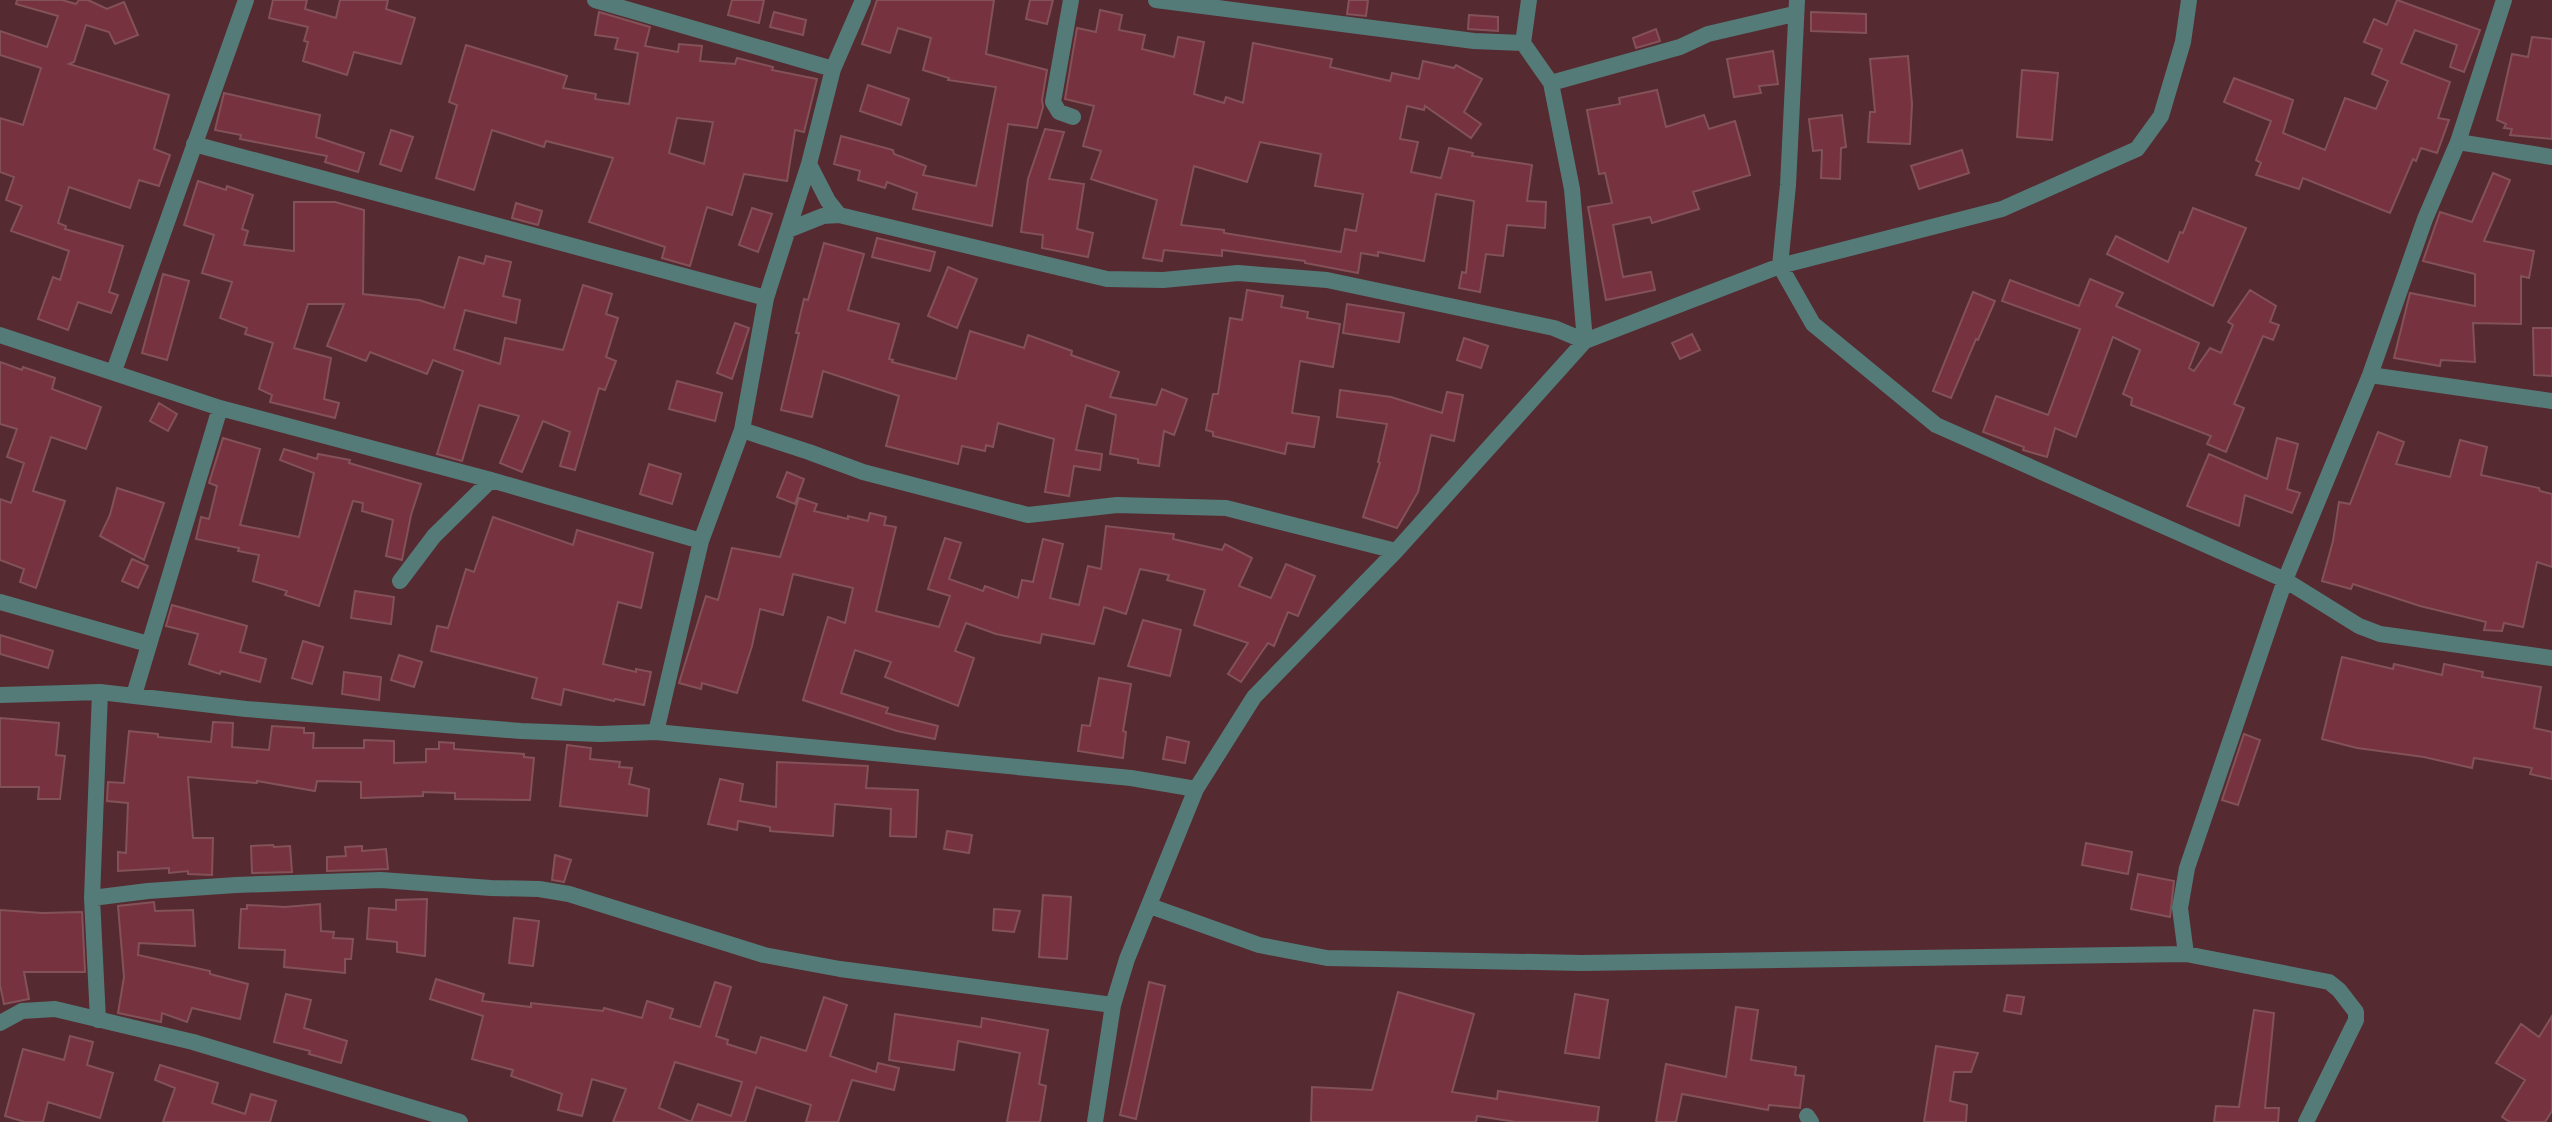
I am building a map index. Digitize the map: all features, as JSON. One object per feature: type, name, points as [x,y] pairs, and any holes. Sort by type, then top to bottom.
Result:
[{"type":"street","points":[[114,371],[246,0]]},
{"type":"street","points":[[595,0],[833,69]]},
{"type":"street","points":[[656,732],[701,541],[742,430],[766,298],[809,164],[833,69],[863,0]]},
{"type":"street","points":[[1071,0],[1053,102],[1059,112],[1073,117]]},
{"type":"street","points":[[1156,0],[1474,41],[1523,43]]},
{"type":"street","points":[[1529,0],[1523,43],[1551,83],[1572,189],[1585,341]]},
{"type":"street","points":[[1095,1122],[1113,1005],[1127,959],[1196,789],[1254,697],[1396,551],[1585,341],[1780,266],[2002,209],[2137,149],[2161,116],[2183,42],[2189,0]]},
{"type":"street","points":[[2186,954],[2180,908],[2187,868],[2285,580],[2370,375],[2425,219],[2458,142],[2504,0]]},
{"type":"street","points":[[1551,83],[1680,47],[1708,34],[1796,7],[1788,185],[1780,266],[1813,324],[1936,425],[2285,580],[2359,626],[2380,634],[2552,658]]},
{"type":"street","points":[[2458,142],[2552,157]]},
{"type":"street","points":[[194,144],[766,298]]},
{"type":"street","points":[[809,164],[839,215]]},
{"type":"street","points":[[788,230],[823,216],[839,215],[1107,279],[1163,280],[1238,273],[1327,280],[1554,328],[1585,341]]},
{"type":"street","points":[[0,335],[220,408],[491,480],[701,541]]},
{"type":"street","points":[[2370,375],[2552,401]]},
{"type":"street","points":[[134,695],[220,408]]},
{"type":"street","points":[[742,430],[863,472],[1028,515],[1117,505],[1226,508],[1396,551]]},
{"type":"street","points":[[400,581],[434,536],[491,480]]},
{"type":"street","points":[[0,602],[148,644]]},
{"type":"street","points":[[0,695],[100,692],[246,709],[521,731],[600,734],[656,732],[1131,778],[1196,789]]},
{"type":"street","points":[[98,1020],[92,898],[100,692]]},
{"type":"street","points":[[92,898],[236,885],[381,880],[539,889],[569,894],[764,955],[856,971],[1113,1005]]},
{"type":"street","points":[[1150,906],[1259,945],[1327,958],[1582,963],[2186,954],[2329,982],[2356,1012],[2356,1020],[2306,1122]]},
{"type":"street","points":[[0,1023],[22,1011],[55,1009],[193,1042],[460,1122]]},
{"type":"building","points":[[17,0],[62,0],[76,4],[79,0],[88,0],[107,9],[124,2],[138,35],[115,44],[109,32],[86,25],[74,62],[69,64],[169,95],[154,149],[170,155],[159,186],[139,180],[130,208],[69,187],[58,223],[66,226],[65,229],[123,246],[109,292],[118,295],[111,313],[78,302],[68,330],[38,319],[53,277],[60,280],[69,251],[11,231],[22,206],[6,200],[14,177],[0,172],[0,118],[23,125],[41,68],[0,55],[0,31],[47,47],[58,16],[16,4]]},
{"type":"building","points":[[273,0],[307,0],[305,9],[336,18],[340,0],[388,0],[386,9],[415,18],[401,64],[354,52],[347,75],[303,61],[308,27],[269,18]]},
{"type":"building","points":[[732,0],[764,0],[759,23],[728,15]]},
{"type":"building","points":[[877,0],[994,0],[986,54],[1047,70],[1037,128],[1008,124],[992,226],[913,209],[917,193],[887,182],[885,188],[858,180],[860,171],[834,164],[841,136],[893,150],[894,154],[926,166],[923,175],[976,186],[996,87],[948,80],[923,70],[931,38],[898,28],[890,53],[862,44]]},
{"type":"building","points":[[1030,0],[1053,0],[1047,24],[1026,19]]},
{"type":"building","points":[[1349,0],[1368,0],[1366,16],[1347,14]]},
{"type":"building","points":[[2397,0],[2480,30],[2464,72],[2450,67],[2457,45],[2415,30],[2401,63],[2450,82],[2438,118],[2449,120],[2437,153],[2421,148],[2416,161],[2413,159],[2390,213],[2303,178],[2299,189],[2256,175],[2261,163],[2256,160],[2271,121],[2224,102],[2234,78],[2293,100],[2283,133],[2325,150],[2345,98],[2376,109],[2388,81],[2372,74],[2382,49],[2364,42],[2374,19],[2387,25]]},
{"type":"building","points":[[1100,10],[1122,15],[1119,30],[1145,35],[1142,49],[1174,57],[1178,37],[1204,42],[1194,94],[1224,103],[1226,97],[1243,103],[1253,43],[1332,59],[1330,67],[1390,81],[1392,73],[1419,79],[1423,61],[1454,68],[1456,65],[1482,79],[1464,112],[1481,124],[1471,138],[1425,106],[1424,110],[1407,106],[1400,139],[1418,142],[1411,172],[1441,178],[1449,148],[1473,153],[1472,156],[1532,165],[1527,201],[1546,202],[1545,228],[1507,225],[1503,256],[1486,254],[1480,292],[1459,288],[1462,272],[1466,273],[1474,201],[1436,194],[1424,261],[1378,252],[1378,256],[1361,253],[1358,273],[1305,261],[1222,250],[1222,256],[1164,250],[1162,261],[1143,258],[1157,200],[1091,179],[1101,151],[1083,146],[1094,106],[1065,99],[1077,28],[1096,32]],"holes":[[[1260,142],[1321,154],[1315,186],[1363,194],[1356,231],[1345,229],[1341,252],[1181,225],[1194,166],[1247,182]]]},
{"type":"building","points":[[599,12],[650,27],[645,46],[678,52],[679,44],[702,46],[700,61],[735,64],[737,58],[773,67],[772,70],[817,79],[804,132],[795,130],[787,181],[744,174],[732,215],[707,207],[690,266],[662,258],[665,247],[589,222],[613,158],[546,141],[544,147],[492,130],[474,190],[436,178],[457,105],[449,102],[466,45],[567,76],[563,88],[596,94],[595,99],[629,104],[638,53],[615,49],[618,38],[595,35]],"holes":[[[677,118],[713,122],[704,164],[669,153]]]},
{"type":"building","points":[[774,12],[806,20],[803,35],[770,27]]},
{"type":"building","points":[[1811,12],[1866,14],[1866,33],[1811,31]]},
{"type":"building","points":[[1469,15],[1498,17],[1498,31],[1468,29]]},
{"type":"building","points":[[1656,29],[1660,41],[1636,48],[1633,38]]},
{"type":"building","points":[[2532,37],[2552,39],[2552,139],[2510,135],[2512,129],[2504,128],[2506,124],[2497,120],[2512,54],[2528,57]]},
{"type":"building","points":[[1773,51],[1778,84],[1759,86],[1761,93],[1734,97],[1727,59]]},
{"type":"building","points":[[1908,56],[1912,104],[1910,144],[1868,142],[1870,112],[1875,112],[1870,59]]},
{"type":"building","points":[[2022,70],[2058,73],[2052,140],[2017,137]]},
{"type":"building","points":[[868,85],[909,99],[901,125],[860,111]]},
{"type":"building","points":[[1657,90],[1666,127],[1704,115],[1709,129],[1735,121],[1750,175],[1693,192],[1699,209],[1652,223],[1650,217],[1613,225],[1623,277],[1651,272],[1655,290],[1606,300],[1588,207],[1612,203],[1605,173],[1599,174],[1587,110],[1620,104],[1619,98]]},
{"type":"building","points":[[224,93],[320,115],[316,137],[364,153],[358,172],[325,162],[327,156],[240,139],[241,135],[215,130]]},
{"type":"building","points":[[1842,115],[1846,147],[1841,148],[1840,179],[1821,178],[1822,150],[1813,151],[1809,119]]},
{"type":"building","points":[[1045,129],[1064,132],[1049,179],[1084,184],[1077,229],[1093,233],[1088,257],[1042,248],[1043,235],[1021,232],[1028,179]]},
{"type":"building","points":[[391,130],[413,137],[401,171],[380,164]]},
{"type":"building","points":[[1962,150],[1969,173],[1919,189],[1911,166]]},
{"type":"building","points":[[2493,173],[2510,180],[2484,241],[2534,251],[2529,278],[2521,276],[2521,324],[2473,323],[2475,362],[2441,360],[2440,366],[2394,358],[2410,293],[2475,306],[2475,274],[2423,261],[2440,212],[2472,222]]},
{"type":"building","points":[[198,181],[253,195],[242,229],[248,231],[244,245],[294,251],[294,202],[335,202],[364,210],[363,294],[419,300],[444,308],[459,257],[484,264],[486,256],[511,262],[503,296],[520,300],[516,323],[465,310],[454,349],[500,364],[505,338],[563,350],[583,285],[612,294],[606,314],[618,318],[606,357],[616,361],[605,390],[599,388],[575,470],[560,466],[570,432],[543,421],[522,472],[500,463],[519,416],[479,405],[462,461],[437,454],[463,371],[433,360],[427,374],[370,352],[366,361],[327,346],[344,304],[308,304],[294,348],[331,358],[324,399],[339,403],[335,418],[270,402],[272,395],[259,389],[273,343],[245,334],[247,328],[220,318],[232,282],[202,273],[214,235],[184,225]]},
{"type":"building","points":[[516,203],[542,211],[538,225],[512,218]]},
{"type":"building","points":[[752,208],[772,214],[758,252],[739,245]]},
{"type":"building","points":[[2193,208],[2246,228],[2213,306],[2107,254],[2116,236],[2168,262]]},
{"type":"building","points":[[877,238],[935,252],[930,271],[872,257]]},
{"type":"building","points":[[824,243],[864,254],[848,310],[899,324],[889,359],[892,362],[956,379],[970,331],[1024,348],[1028,335],[1119,372],[1110,397],[1156,405],[1162,389],[1187,399],[1174,435],[1164,431],[1159,466],[1110,454],[1116,415],[1086,405],[1076,450],[1102,454],[1100,470],[1074,466],[1069,496],[1045,492],[1054,439],[998,423],[993,447],[986,445],[985,451],[962,446],[958,464],[886,446],[899,396],[823,371],[812,417],[781,410],[804,299],[808,300]]},
{"type":"building","points":[[948,267],[977,279],[957,328],[928,316]]},
{"type":"building","points":[[163,274],[189,281],[167,360],[142,353]]},
{"type":"building","points":[[2090,279],[2123,293],[2116,306],[2199,343],[2189,368],[2194,371],[2210,348],[2221,353],[2233,325],[2228,322],[2250,290],[2276,306],[2270,322],[2279,325],[2273,340],[2263,336],[2234,404],[2244,408],[2226,452],[2207,444],[2211,436],[2131,405],[2132,398],[2123,394],[2140,350],[2113,337],[2076,437],[2055,428],[2047,457],[1983,432],[1996,396],[2048,415],[2080,329],[2002,301],[2010,280],[2079,306]]},
{"type":"building","points":[[1247,290],[1283,296],[1281,307],[1308,312],[1307,318],[1340,324],[1333,367],[1300,361],[1292,413],[1319,417],[1314,447],[1287,443],[1285,454],[1213,436],[1213,432],[1206,430],[1213,394],[1218,394],[1230,318],[1242,320]]},
{"type":"building","points":[[1973,292],[1995,301],[1951,398],[1933,391]]},
{"type":"building","points":[[1347,304],[1404,313],[1399,342],[1343,333]]},
{"type":"building","points":[[735,323],[749,328],[732,379],[717,373]]},
{"type":"building","points":[[2533,328],[2552,328],[2552,376],[2534,375]]},
{"type":"building","points":[[1692,334],[1700,350],[1680,359],[1672,343]]},
{"type":"building","points":[[1464,338],[1488,346],[1481,368],[1457,360]]},
{"type":"building","points":[[0,362],[55,378],[52,389],[101,407],[86,449],[51,437],[33,491],[65,501],[36,588],[20,582],[24,569],[0,560],[0,499],[11,503],[24,463],[7,457],[17,429],[0,424]]},
{"type":"building","points":[[677,381],[722,393],[715,421],[669,409]]},
{"type":"building","points":[[1340,390],[1391,397],[1442,413],[1447,392],[1463,395],[1454,441],[1431,435],[1418,492],[1397,528],[1363,517],[1380,463],[1387,424],[1337,417]]},
{"type":"building","points":[[159,403],[177,414],[168,431],[150,421]]},
{"type":"building","points":[[2378,432],[2404,442],[2396,464],[2450,477],[2460,440],[2487,447],[2481,475],[2539,488],[2552,494],[2552,567],[2537,562],[2523,627],[2504,623],[2502,631],[2484,630],[2486,622],[2420,606],[2353,584],[2351,589],[2322,581],[2339,502],[2350,504]]},
{"type":"building","points":[[223,438],[260,449],[240,525],[299,537],[314,473],[280,460],[284,449],[317,459],[318,454],[350,460],[349,463],[421,484],[402,560],[386,556],[393,520],[362,511],[363,503],[353,501],[319,606],[285,595],[287,591],[253,581],[259,555],[196,539],[201,517],[209,519],[217,486],[209,483]]},
{"type":"building","points":[[2277,438],[2298,444],[2287,489],[2300,493],[2292,513],[2245,495],[2239,526],[2187,506],[2209,454],[2267,479]]},
{"type":"building","points":[[649,464],[681,474],[672,504],[640,494]]},
{"type":"building","points":[[787,472],[804,479],[795,504],[777,497]]},
{"type":"building","points":[[117,488],[164,503],[144,560],[100,536],[110,515]]},
{"type":"building","points":[[799,498],[817,504],[814,511],[848,519],[848,516],[868,521],[870,513],[886,517],[884,525],[896,527],[876,611],[939,627],[950,596],[928,589],[945,538],[961,543],[949,579],[983,591],[985,586],[1018,598],[1022,580],[1033,582],[1043,539],[1063,544],[1050,598],[1079,605],[1088,566],[1101,569],[1106,526],[1174,534],[1173,539],[1222,550],[1225,544],[1252,558],[1239,586],[1271,598],[1286,564],[1315,576],[1298,616],[1288,612],[1274,646],[1268,643],[1241,682],[1228,674],[1248,643],[1194,625],[1205,590],[1167,580],[1169,575],[1140,569],[1126,614],[1104,607],[1094,644],[1042,634],[1040,643],[996,634],[966,623],[955,651],[974,658],[958,706],[885,677],[891,662],[855,650],[841,693],[888,708],[886,713],[938,726],[935,739],[897,731],[803,700],[828,617],[845,623],[853,588],[793,574],[783,615],[760,609],[737,693],[702,683],[701,689],[679,683],[706,596],[718,600],[732,548],[780,557]]},
{"type":"building","points":[[493,517],[573,545],[577,530],[653,553],[641,608],[618,602],[603,664],[636,672],[636,669],[651,672],[644,705],[564,689],[561,705],[532,698],[537,678],[431,651],[437,626],[448,628],[466,569],[474,572]]},
{"type":"building","points":[[132,559],[148,566],[138,588],[122,581]]},
{"type":"building","points":[[355,591],[394,597],[391,624],[351,618]]},
{"type":"building","points":[[172,605],[247,626],[240,652],[266,659],[260,682],[189,664],[198,634],[166,626]]},
{"type":"building","points":[[1143,620],[1181,630],[1170,676],[1128,666]]},
{"type":"building","points":[[0,635],[53,651],[48,668],[0,654]]},
{"type":"building","points":[[303,641],[323,647],[312,684],[292,678]]},
{"type":"building","points":[[399,655],[422,662],[414,687],[391,680]]},
{"type":"building","points":[[2342,657],[2393,669],[2394,664],[2442,675],[2444,664],[2483,672],[2482,677],[2541,687],[2534,728],[2552,732],[2552,779],[2530,774],[2532,768],[2474,758],[2472,768],[2322,739]]},
{"type":"building","points":[[344,672],[381,677],[379,700],[342,694]]},
{"type":"building","points":[[1099,678],[1131,684],[1123,731],[1126,732],[1123,758],[1078,751],[1082,725],[1090,726]]},
{"type":"building","points":[[0,718],[59,723],[56,755],[65,756],[60,799],[38,799],[39,787],[0,787]]},
{"type":"building","points":[[213,722],[233,723],[232,747],[269,750],[272,726],[304,728],[304,733],[314,733],[313,748],[364,748],[364,740],[394,741],[394,763],[426,762],[426,749],[439,749],[439,742],[454,743],[454,749],[524,754],[524,757],[534,758],[530,800],[455,799],[455,793],[423,792],[423,796],[361,798],[361,782],[317,781],[315,791],[257,781],[188,777],[193,838],[213,838],[212,875],[188,874],[188,871],[169,873],[169,868],[118,871],[118,852],[126,853],[128,803],[107,801],[108,782],[124,783],[129,731],[211,742]]},
{"type":"building","points":[[2244,734],[2260,740],[2238,805],[2222,800]]},
{"type":"building","points":[[1167,737],[1189,742],[1185,763],[1163,759]]},
{"type":"building","points":[[567,745],[591,748],[590,759],[620,762],[619,767],[632,768],[629,784],[649,789],[647,816],[560,806]]},
{"type":"building","points":[[777,762],[868,766],[866,788],[918,790],[916,837],[890,836],[891,809],[835,804],[833,836],[770,831],[770,827],[738,821],[737,830],[708,824],[720,779],[743,784],[740,801],[776,807]]},
{"type":"building","points":[[947,831],[972,835],[969,853],[944,849]]},
{"type":"building","points":[[2086,843],[2132,852],[2128,874],[2082,865]]},
{"type":"building","points":[[251,846],[290,846],[292,872],[252,873]]},
{"type":"building","points":[[362,846],[362,851],[386,849],[388,869],[327,871],[327,857],[346,856],[345,847]]},
{"type":"building","points":[[555,855],[571,860],[564,882],[552,880]]},
{"type":"building","points":[[2138,874],[2174,881],[2170,917],[2131,909]]},
{"type":"building","points":[[1043,895],[1071,897],[1067,959],[1039,957]]},
{"type":"building","points":[[427,899],[425,956],[397,952],[397,942],[367,939],[369,908],[396,910],[396,900]]},
{"type":"building","points":[[154,902],[155,911],[193,910],[195,946],[139,943],[138,955],[210,971],[210,974],[248,984],[240,1019],[192,1008],[187,1022],[162,1013],[161,1022],[118,1013],[124,977],[118,906]]},
{"type":"building","points":[[320,904],[321,931],[334,932],[333,938],[353,939],[351,959],[345,959],[345,973],[284,967],[285,950],[239,948],[241,909],[247,909],[247,905],[285,907]]},
{"type":"building","points":[[994,909],[1020,911],[1014,932],[993,930]]},
{"type":"building","points":[[0,910],[82,912],[85,972],[24,972],[29,999],[4,1004],[0,985]]},
{"type":"building","points":[[514,918],[539,921],[533,966],[509,963]]},
{"type":"building","points":[[436,979],[484,994],[482,1001],[531,1007],[531,1003],[603,1011],[604,1008],[642,1018],[647,1001],[673,1009],[670,1018],[700,1027],[715,982],[731,987],[716,1036],[728,1040],[727,1044],[756,1053],[761,1037],[806,1051],[824,997],[847,1005],[830,1056],[876,1072],[878,1063],[899,1068],[894,1090],[852,1080],[838,1122],[806,1122],[811,1105],[756,1087],[745,1122],[691,1122],[613,1122],[626,1089],[592,1079],[582,1116],[558,1110],[562,1094],[511,1076],[513,1070],[472,1059],[483,1016],[430,999]],"holes":[[[675,1062],[742,1082],[731,1116],[698,1104],[691,1122],[659,1108]]]},
{"type":"building","points":[[1149,982],[1165,986],[1136,1119],[1120,1115]]},
{"type":"building","points":[[1398,992],[1474,1014],[1452,1092],[1497,1099],[1498,1091],[1599,1107],[1597,1122],[1516,1122],[1477,1116],[1476,1122],[1311,1122],[1312,1087],[1372,1090]]},
{"type":"building","points":[[286,994],[311,1000],[304,1028],[347,1041],[341,1063],[274,1042]]},
{"type":"building","points":[[1575,994],[1608,1000],[1599,1058],[1565,1053]]},
{"type":"building","points":[[2007,995],[2024,997],[2021,1014],[2004,1011]]},
{"type":"building","points":[[1736,1007],[1758,1010],[1751,1060],[1796,1067],[1795,1075],[1804,1076],[1800,1108],[1769,1105],[1768,1110],[1682,1094],[1676,1122],[1656,1122],[1666,1064],[1726,1077]]},
{"type":"building","points":[[2254,1010],[2274,1013],[2265,1108],[2279,1108],[2278,1122],[2214,1122],[2216,1106],[2239,1107]]},
{"type":"building","points":[[895,1014],[981,1027],[982,1018],[1048,1030],[1039,1084],[1046,1086],[1040,1122],[1007,1122],[1020,1053],[958,1041],[954,1070],[889,1060]]},
{"type":"building","points":[[2552,1016],[2552,1111],[2545,1122],[2510,1122],[2502,1117],[2525,1080],[2496,1063],[2521,1024],[2539,1037]]},
{"type":"building","points":[[70,1036],[93,1042],[87,1065],[113,1073],[100,1118],[48,1102],[43,1122],[25,1122],[5,1116],[23,1049],[64,1060]]},
{"type":"building","points":[[1936,1046],[1978,1053],[1971,1072],[1954,1072],[1950,1101],[1967,1105],[1966,1122],[1924,1122]]},
{"type":"building","points":[[160,1065],[218,1083],[212,1103],[245,1114],[251,1094],[276,1101],[270,1122],[163,1122],[175,1088],[155,1080]]}]
